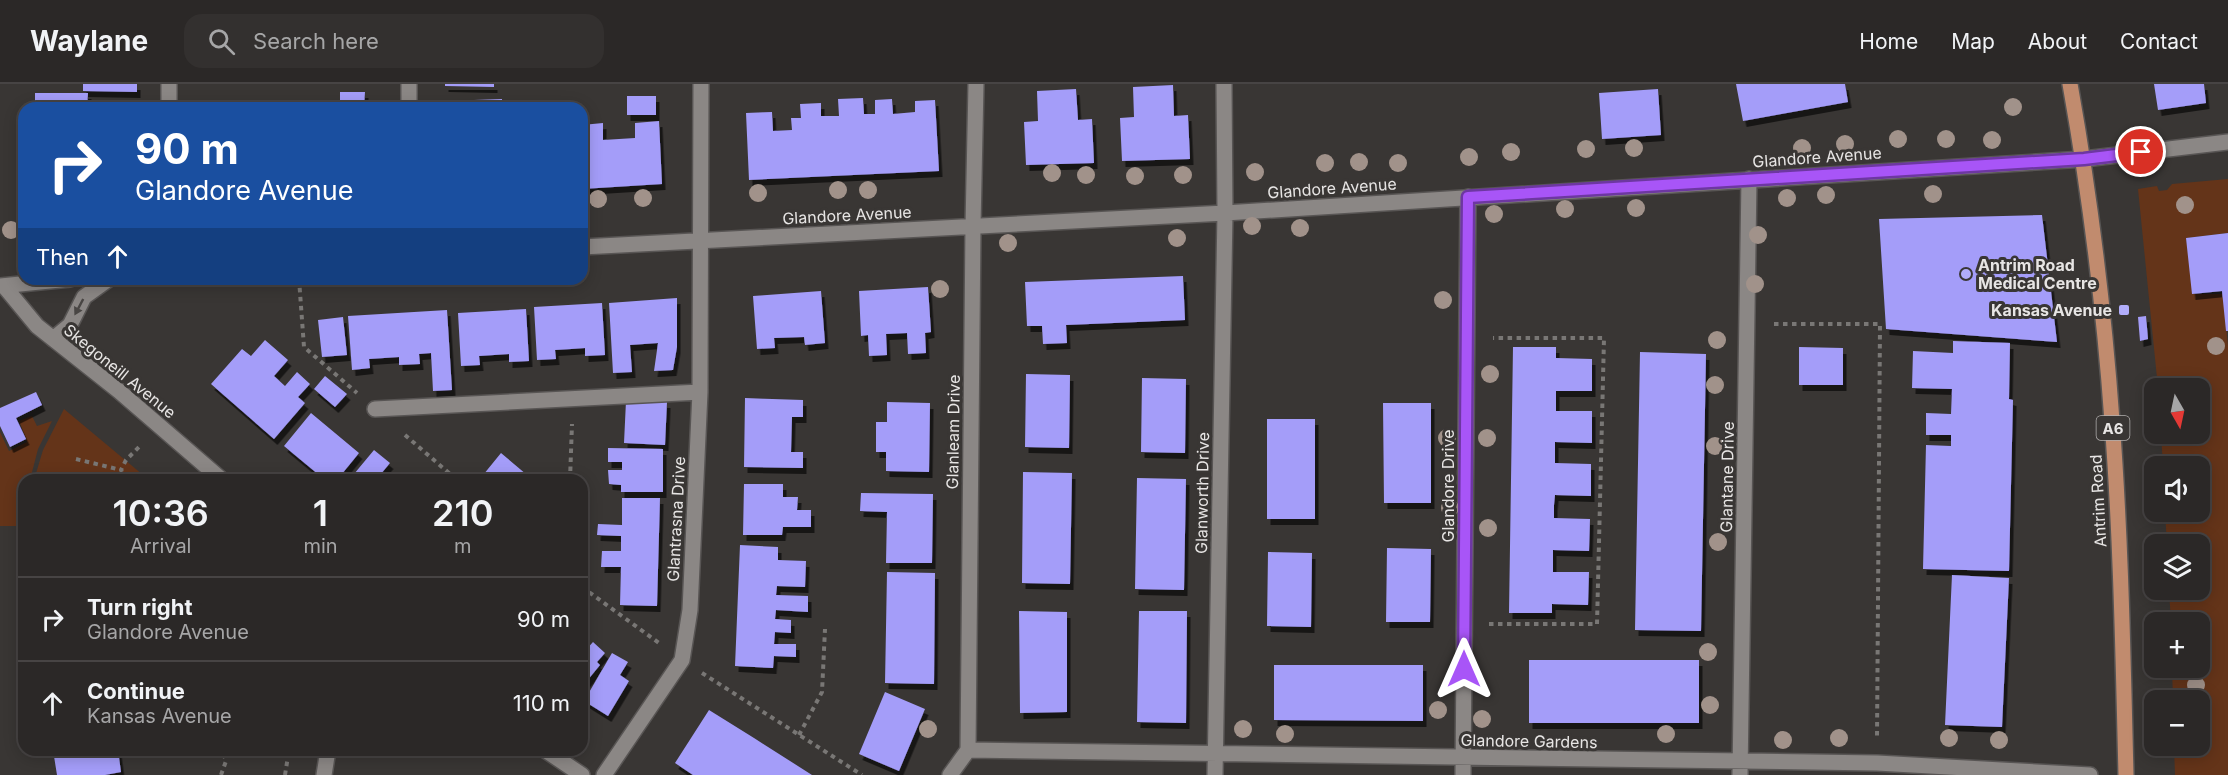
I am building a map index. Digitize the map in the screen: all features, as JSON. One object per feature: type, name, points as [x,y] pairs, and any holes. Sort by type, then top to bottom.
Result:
[{"type":"main road","name":"Antrim Road","points":[[2070,84],[2084,159],[2101,297],[2112,422],[2119,550],[2126,775]]},
{"type":"street","points":[[169,84],[169,102]]},
{"type":"street","points":[[409,84],[409,102]]},
{"type":"street","name":"Glantrasna Drive","points":[[604,775],[682,660],[690,610],[700,392],[701,84]]},
{"type":"street","name":"Glanleam Drive","points":[[968,750],[976,84]]},
{"type":"street","name":"Glanworth Drive","points":[[1215,775],[1225,213],[1224,84]]},
{"type":"street","points":[[2084,159],[2228,142]]},
{"type":"street","name":"Glandore Avenue","points":[[588,248],[1225,213],[2084,159]]},
{"type":"street","name":"Glantane Drive","points":[[1740,768],[1749,179]]},
{"type":"street","name":"Glandore Drive","points":[[1463,775],[1468,197]]},
{"type":"street","points":[[2,290],[33,285]]},
{"type":"street","points":[[53,339],[70,326],[84,297],[101,285]]},
{"type":"street","name":"Skegoneill Avenue","points":[[2,290],[37,326],[119,391],[215,474]]},
{"type":"street","points":[[375,408],[700,392]]},
{"type":"street","points":[[950,775],[968,750]]},
{"type":"street","name":"Glandore Gardens","points":[[968,750],[1464,758],[1740,768],[1877,764],[2090,775]]},
{"type":"street","points":[[324,775],[327,756]]},
{"type":"street","points":[[554,756],[582,775]]},
{"type":"path","points":[[1747,324],[1880,324],[1877,764]]},
{"type":"path","points":[[1465,624],[1597,624],[1604,338],[1467,338]]},
{"type":"path","points":[[570,474],[573,397]]},
{"type":"path","points":[[76,459],[121,470],[123,474]]},
{"type":"path","points":[[121,470],[126,460]]},
{"type":"path","points":[[588,591],[682,660],[862,775]]},
{"type":"path","points":[[799,735],[822,692],[825,629]]},
{"type":"path","points":[[221,775],[226,761],[224,756]]},
{"type":"path","points":[[285,775],[288,756]]},
{"type":"shaded area","points":[[2228,179],[2228,233],[2186,238],[2194,294],[2223,294],[2228,346],[2228,775],[2175,775],[2174,756],[2210,756],[2210,690],[2173,690],[2172,678],[2210,678],[2210,612],[2170,612],[2170,600],[2210,600],[2210,534],[2166,534],[2166,522],[2210,522],[2210,456],[2162,456],[2162,444],[2210,444],[2210,378],[2157,378],[2138,189],[2157,186],[2159,191],[2167,190],[2172,184]]},
{"type":"shaded area","points":[[64,409],[142,474],[36,474],[43,450]]},
{"type":"shaded area","points":[[32,416],[37,426],[52,421],[38,449],[32,474],[18,474],[18,526],[0,526],[0,432],[9,451],[27,442],[19,421]]},
{"type":"building","points":[[83,84],[137,84],[137,92],[83,91]]},
{"type":"building","points":[[445,84],[494,84],[494,87],[445,86]]},
{"type":"building","points":[[1736,84],[1845,84],[1848,102],[1743,121]]},
{"type":"building","points":[[2154,84],[2204,84],[2206,103],[2158,110]]},
{"type":"building","points":[[1173,85],[1174,116],[1188,115],[1190,159],[1122,161],[1120,118],[1134,117],[1133,87]]},
{"type":"building","points":[[1076,89],[1078,120],[1092,119],[1094,163],[1026,165],[1024,122],[1038,121],[1037,91]]},
{"type":"building","points":[[1658,89],[1661,135],[1602,139],[1599,93]]},
{"type":"building","points":[[340,92],[365,92],[364,102],[340,102]]},
{"type":"building","points":[[35,93],[88,93],[87,102],[35,102]]},
{"type":"building","points":[[627,96],[656,96],[656,115],[627,115]]},
{"type":"building","points":[[863,98],[864,114],[875,114],[875,100],[892,99],[893,114],[915,112],[915,101],[935,100],[939,171],[749,180],[746,113],[772,112],[773,131],[792,130],[791,118],[801,118],[800,104],[821,103],[821,116],[839,116],[838,99]]},
{"type":"building","points":[[502,99],[502,102],[474,102],[474,100]]},
{"type":"building","points":[[659,121],[662,184],[588,189],[588,124],[603,123],[603,140],[635,138],[635,123]]},
{"type":"building","name":"Antrim Road Medical Centre","points":[[2042,215],[2057,342],[1886,329],[1879,219]]},
{"type":"building","points":[[2228,233],[2228,331],[2226,331],[2222,291],[2192,294],[2186,238]]},
{"type":"building","points":[[1183,276],[1185,320],[1066,325],[1067,343],[1043,344],[1042,326],[1027,326],[1025,282]]},
{"type":"building","points":[[928,287],[931,332],[925,333],[926,353],[908,354],[907,333],[886,334],[887,355],[869,356],[868,335],[861,336],[859,291]]},
{"type":"building","points":[[821,291],[825,343],[805,345],[804,337],[774,338],[775,348],[757,349],[753,296]]},
{"type":"building","points":[[677,298],[677,347],[673,370],[654,371],[658,343],[630,345],[632,372],[613,373],[609,303]]},
{"type":"building","points":[[602,303],[605,355],[585,356],[585,348],[555,350],[556,359],[537,360],[534,307]]},
{"type":"building","points":[[526,309],[529,361],[509,362],[509,354],[479,356],[480,365],[461,366],[458,313]]},
{"type":"building","points":[[447,310],[452,390],[433,391],[431,353],[419,354],[420,364],[399,365],[399,357],[369,359],[370,368],[352,370],[348,316]]},
{"type":"building","points":[[2146,316],[2148,339],[2140,341],[2138,317]]},
{"type":"building","points":[[343,317],[347,355],[322,357],[318,320]]},
{"type":"building","points":[[265,340],[288,360],[274,376],[285,386],[297,372],[310,384],[298,397],[305,403],[274,439],[211,384],[242,349],[251,356]]},
{"type":"building","points":[[1953,341],[2010,343],[2009,399],[2013,400],[2009,571],[1923,569],[1926,445],[1951,446],[1951,435],[1926,435],[1926,413],[1951,414],[1952,389],[1912,388],[1913,351],[1953,353]]},
{"type":"building","points":[[1513,347],[1556,347],[1556,358],[1592,359],[1592,391],[1556,391],[1556,411],[1592,411],[1592,443],[1555,442],[1555,463],[1591,464],[1591,496],[1555,495],[1554,505],[1554,518],[1590,519],[1589,551],[1553,550],[1553,572],[1589,572],[1588,605],[1552,604],[1552,613],[1509,613]]},
{"type":"building","points":[[1799,347],[1843,348],[1843,385],[1799,385]]},
{"type":"building","points":[[1640,352],[1706,354],[1701,631],[1635,630]]},
{"type":"building","points":[[1026,374],[1070,375],[1069,448],[1025,447]]},
{"type":"building","points":[[325,376],[347,394],[335,407],[314,389]]},
{"type":"building","points":[[1142,378],[1186,379],[1185,453],[1141,452]]},
{"type":"building","points":[[36,392],[42,405],[16,418],[26,439],[10,447],[0,426],[0,408]]},
{"type":"building","points":[[745,398],[803,400],[803,417],[792,417],[791,452],[803,452],[803,468],[744,467]]},
{"type":"building","points":[[626,401],[667,402],[665,445],[624,443]]},
{"type":"building","points":[[887,402],[930,403],[929,472],[886,471],[886,452],[876,452],[876,422],[887,422]]},
{"type":"building","points":[[1383,403],[1431,403],[1431,503],[1384,503]]},
{"type":"building","points":[[311,413],[359,453],[342,474],[318,474],[284,446]]},
{"type":"building","points":[[1267,419],[1315,419],[1315,519],[1267,519]]},
{"type":"building","points":[[608,448],[663,449],[663,492],[621,492],[621,485],[609,484],[608,470],[622,470],[622,462],[608,462]]},
{"type":"building","points":[[374,450],[390,463],[381,474],[354,474]]},
{"type":"building","points":[[501,453],[526,474],[484,474]]},
{"type":"building","points":[[1023,472],[1072,473],[1070,584],[1022,583]]},
{"type":"building","points":[[1137,478],[1186,479],[1184,590],[1135,589]]},
{"type":"building","points":[[744,484],[783,484],[783,497],[798,497],[797,510],[811,510],[811,527],[783,527],[782,535],[743,535]]},
{"type":"building","points":[[861,493],[933,494],[932,563],[886,563],[887,512],[860,511]]},
{"type":"building","points":[[622,498],[660,498],[657,606],[620,605],[621,567],[601,567],[602,551],[621,551],[621,536],[597,535],[598,524],[622,525]]},
{"type":"building","points":[[740,545],[778,547],[778,560],[806,561],[805,587],[777,586],[776,595],[808,596],[808,612],[776,610],[775,619],[791,620],[791,633],[775,632],[774,644],[796,644],[796,657],[774,656],[773,668],[735,666]]},
{"type":"building","points":[[1387,548],[1431,549],[1430,622],[1386,622]]},
{"type":"building","points":[[1268,552],[1312,553],[1311,627],[1267,626]]},
{"type":"building","points":[[887,572],[935,573],[934,684],[885,683]]},
{"type":"building","points":[[1952,575],[2009,578],[2002,727],[1945,725]]},
{"type":"building","points":[[1019,611],[1067,612],[1067,712],[1020,713]]},
{"type":"building","points":[[1139,611],[1187,611],[1186,723],[1137,722]]},
{"type":"building","points":[[593,642],[605,653],[597,662],[600,665],[588,680],[588,648]]},
{"type":"building","points":[[612,653],[628,662],[620,675],[629,681],[608,716],[588,704],[588,694]]},
{"type":"building","points":[[1529,660],[1699,660],[1699,723],[1529,723]]},
{"type":"building","points":[[1274,665],[1423,665],[1423,721],[1274,720]]},
{"type":"building","points":[[885,692],[925,709],[899,771],[859,754]]},
{"type":"building","points":[[709,710],[812,775],[693,775],[675,763]]},
{"type":"building","points":[[54,756],[119,756],[121,772],[105,775],[57,775]]},
{"type":"place","name":"Antrim Road Medical Centre","points":[[1966,274]]},
{"type":"place","name":"Kansas Avenue","points":[[2124,310]]},
{"type":"route","points":[[1464,669],[1468,197],[2084,159],[2141,152]]}]
